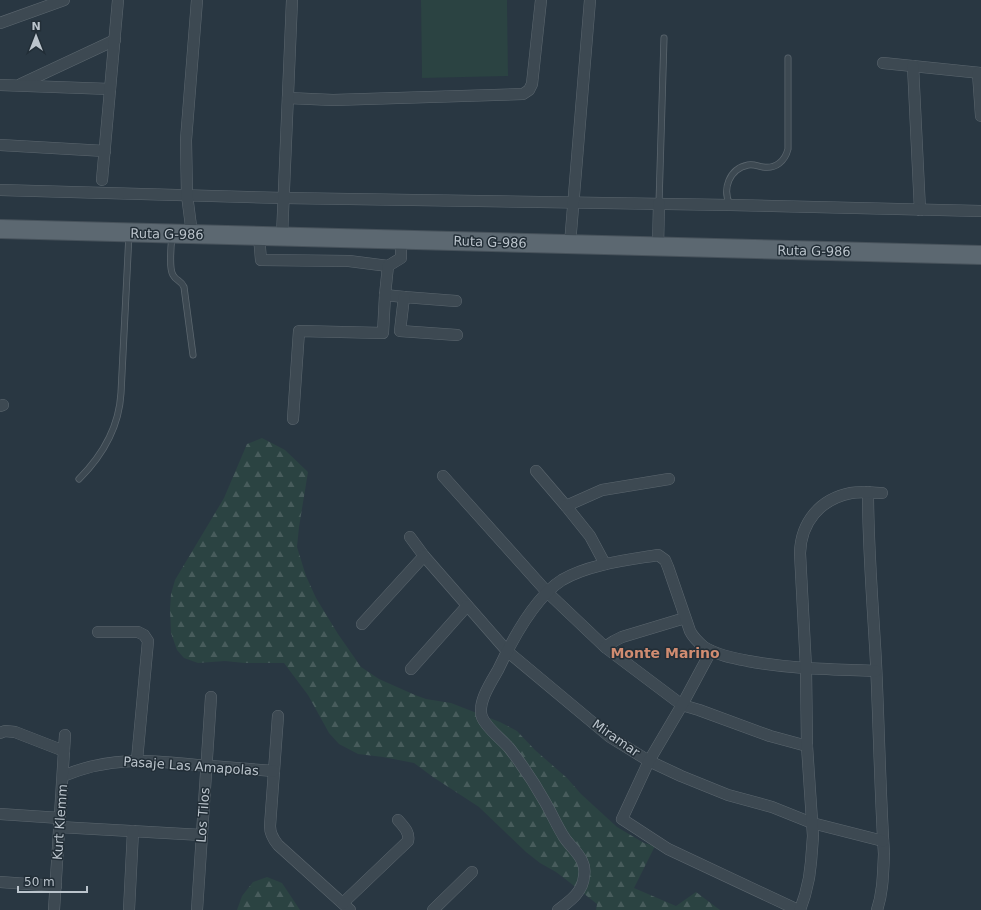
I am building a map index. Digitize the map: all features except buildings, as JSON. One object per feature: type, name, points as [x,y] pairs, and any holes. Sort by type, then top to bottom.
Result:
[{"type":"main road","name":"Ruta G-986","points":[[0,229],[981,255]]},
{"type":"street","points":[[0,23],[64,0]]},
{"type":"street","points":[[102,180],[118,0]]},
{"type":"street","points":[[192,234],[187,194],[186,140],[197,0]]},
{"type":"street","points":[[282,236],[292,0]]},
{"type":"street","points":[[288,98],[333,100],[523,94],[529,90],[532,84],[541,0]]},
{"type":"street","points":[[570,244],[590,0]]},
{"type":"street","points":[[18,85],[115,40]]},
{"type":"street","points":[[883,63],[979,73],[981,116]]},
{"type":"street","points":[[913,66],[920,210]]},
{"type":"street","points":[[0,85],[110,89]]},
{"type":"street","points":[[0,145],[105,151]]},
{"type":"street","points":[[0,190],[187,194],[284,198],[730,204],[981,211]]},
{"type":"street","points":[[658,247],[659,203]]},
{"type":"street","points":[[259,236],[261,260],[348,261],[388,266],[401,258],[401,240]]},
{"type":"street","points":[[293,419],[299,331],[383,334],[388,266]]},
{"type":"street","points":[[385,295],[456,302]]},
{"type":"street","points":[[404,297],[400,331],[456,335]]},
{"type":"street","points":[[536,471],[590,536],[605,564]]},
{"type":"street","points":[[443,476],[547,592],[605,647],[682,706],[700,710],[770,736],[807,746]]},
{"type":"street","points":[[566,506],[602,490],[668,479]]},
{"type":"street","points":[[868,492],[868,540],[873,600],[884,880],[876,910]]},
{"type":"street","points":[[711,650],[682,706],[649,761],[622,819],[668,849],[799,910],[809,878],[813,836],[807,746],[806,668],[800,553],[802,536],[812,515],[828,502],[850,493],[882,493]]},
{"type":"street","name":"Miramar","points":[[410,537],[424,556],[507,651],[610,737],[649,761],[728,795],[772,807],[812,823],[883,841]]},
{"type":"street","points":[[558,910],[573,898],[581,888],[584,877],[584,866],[579,856],[564,838],[545,802],[517,758],[486,723],[481,710],[488,689],[526,618],[547,592],[555,585],[577,573],[605,564],[658,555],[665,560],[685,618],[693,636],[700,644],[711,650],[742,660],[767,664],[806,668],[876,670]]},
{"type":"street","points":[[362,624],[424,556]]},
{"type":"street","points":[[411,668],[467,606]]},
{"type":"street","points":[[605,647],[622,637],[685,618]]},
{"type":"street","points":[[98,632],[138,632],[144,635],[148,642],[137,760]]},
{"type":"street","name":"Los Tilos","points":[[197,910],[211,697]]},
{"type":"street","points":[[278,716],[270,832],[278,845],[346,907],[408,841],[408,832],[398,820]]},
{"type":"street","points":[[0,733],[15,732],[64,751]]},
{"type":"street","name":"Kurt Klemm","points":[[54,910],[65,735]]},
{"type":"street","name":"Pasaje Las Amapolas","points":[[62,776],[101,764],[137,760],[274,771]]},
{"type":"street","points":[[0,814],[133,831],[202,835]]},
{"type":"street","points":[[129,910],[133,831]]},
{"type":"street","points":[[433,910],[472,872]]},
{"type":"street","points":[[0,882],[56,886]]},
{"type":"lane","points":[[659,203],[664,38]]},
{"type":"lane","points":[[730,204],[726,194],[726,189],[730,178],[736,170],[755,164],[760,167],[771,167],[781,162],[787,154],[788,58]]},
{"type":"lane","points":[[79,479],[88,470],[102,450],[114,428],[118,415],[121,393],[129,233]]},
{"type":"lane","points":[[172,234],[170,270],[174,277],[181,281],[184,287],[193,355]]},
{"type":"green space","points":[[421,0],[507,0],[508,76],[422,78]]},
{"type":"green space","points":[[262,438],[285,450],[308,472],[297,547],[306,576],[316,598],[338,634],[361,667],[379,679],[415,695],[426,699],[451,703],[500,722],[517,731],[535,750],[567,778],[581,794],[617,827],[644,843],[655,846],[634,888],[676,906],[696,892],[720,910],[596,910],[597,904],[556,872],[540,863],[526,852],[479,807],[414,763],[358,754],[339,744],[329,733],[308,695],[284,663],[244,663],[225,661],[198,663],[184,658],[177,650],[171,633],[171,594],[175,580],[224,498],[247,444]]},
{"type":"green space","points":[[267,877],[282,883],[300,910],[237,910],[242,896],[253,882]]},
{"type":"district","name":"Monte Marino","points":[[665,653]]}]
